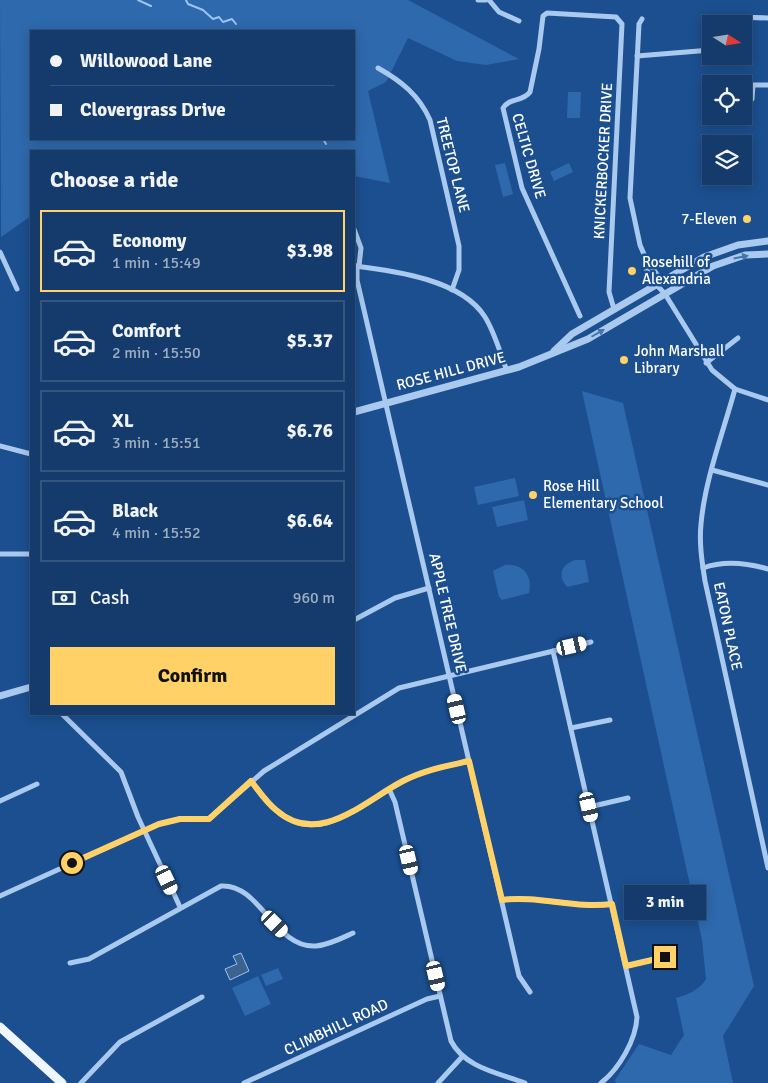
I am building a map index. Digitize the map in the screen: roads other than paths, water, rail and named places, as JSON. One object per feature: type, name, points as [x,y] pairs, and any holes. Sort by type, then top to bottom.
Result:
[{"type":"main road","points":[[0,1027],[62,1083]]},
{"type":"street","points":[[478,0],[488,0],[499,12],[519,21]]},
{"type":"street","name":"KNICKERBOCKER DRIVE","points":[[547,13],[616,17],[622,24],[609,292],[614,309]]},
{"type":"street","name":"CELTIC DRIVE","points":[[547,13],[543,16],[540,49],[530,92],[527,96],[506,103],[502,108],[522,188],[580,316]]},
{"type":"street","points":[[752,18],[768,18]]},
{"type":"street","points":[[642,19],[639,24],[630,198],[634,223],[646,259],[658,276],[661,288],[706,363],[719,378],[735,389],[768,400]]},
{"type":"street","points":[[637,56],[702,51]]},
{"type":"street","name":"TREETOP LANE","points":[[378,68],[409,89],[430,120],[459,246],[459,270],[452,290]]},
{"type":"street","points":[[752,98],[753,85],[768,86]]},
{"type":"street","name":"APPLE TREE DRIVE","points":[[355,232],[360,248],[357,280],[519,976],[530,992]]},
{"type":"street","name":"ROSE HILL DRIVE","points":[[355,412],[507,371],[588,339],[704,256],[738,245],[768,242]]},
{"type":"street","points":[[0,252],[2,260],[18,288]]},
{"type":"street","name":"ROSE HILL DRIVE","points":[[554,351],[572,334],[614,309],[726,260],[745,255],[768,254]]},
{"type":"street","points":[[357,266],[399,273],[452,290],[469,299],[484,316],[507,371]]},
{"type":"street","points":[[706,363],[738,338]]},
{"type":"street","name":"EATON PLACE","points":[[735,389],[712,470],[701,522],[700,549],[765,840],[768,868]]},
{"type":"street","points":[[0,446],[30,454]]},
{"type":"street","points":[[712,470],[768,485]]},
{"type":"street","points":[[0,554],[30,554]]},
{"type":"street","points":[[703,568],[720,564],[738,563],[768,569]]},
{"type":"street","points":[[355,619],[394,598],[429,588]]},
{"type":"street","points":[[355,714],[388,693],[411,684],[591,642]]},
{"type":"street","points":[[553,651],[637,1012],[636,1030],[617,1066],[601,1083]]},
{"type":"street","points":[[0,696],[30,687]]},
{"type":"street","points":[[63,715],[117,765],[180,908]]},
{"type":"street","points":[[0,896],[144,830],[173,820],[209,819],[251,781],[354,715]]},
{"type":"street","points":[[571,728],[610,720]]},
{"type":"street","points":[[251,781],[279,813],[293,821],[309,825],[323,824],[338,820],[388,790],[420,774],[469,761]]},
{"type":"street","points":[[0,801],[37,784]]},
{"type":"street","points":[[388,790],[395,802],[452,1040],[462,1057],[476,1065],[526,1083]]},
{"type":"street","points":[[589,807],[628,798]]},
{"type":"street","points":[[70,963],[89,960],[215,888],[227,885],[242,891],[287,936],[299,944],[324,945],[353,933]]},
{"type":"street","points":[[502,900],[516,899],[595,905],[612,904]]},
{"type":"street","points":[[626,966],[665,957]]},
{"type":"street","name":"CLIMBHILL ROAD","points":[[244,1083],[427,999],[440,996]]},
{"type":"street","points":[[81,1083],[120,1042],[202,997]]},
{"type":"street","points":[[438,1083],[462,1057]]},
{"type":"waterway","points":[[138,0],[151,6]]},
{"type":"waterway","points":[[186,0],[188,4],[203,10],[213,19],[219,17],[223,22],[232,19],[236,24]]},
{"type":"waterway","points":[[324,140],[326,144]]},
{"type":"place","name":"7-Eleven","points":[[747,219]]},
{"type":"place","name":"Rosehill of Alexandria","points":[[632,271]]},
{"type":"place","name":"John Marshall Library","points":[[624,360]]},
{"type":"place","name":"Rose Hill Elementary School","points":[[533,495]]}]
